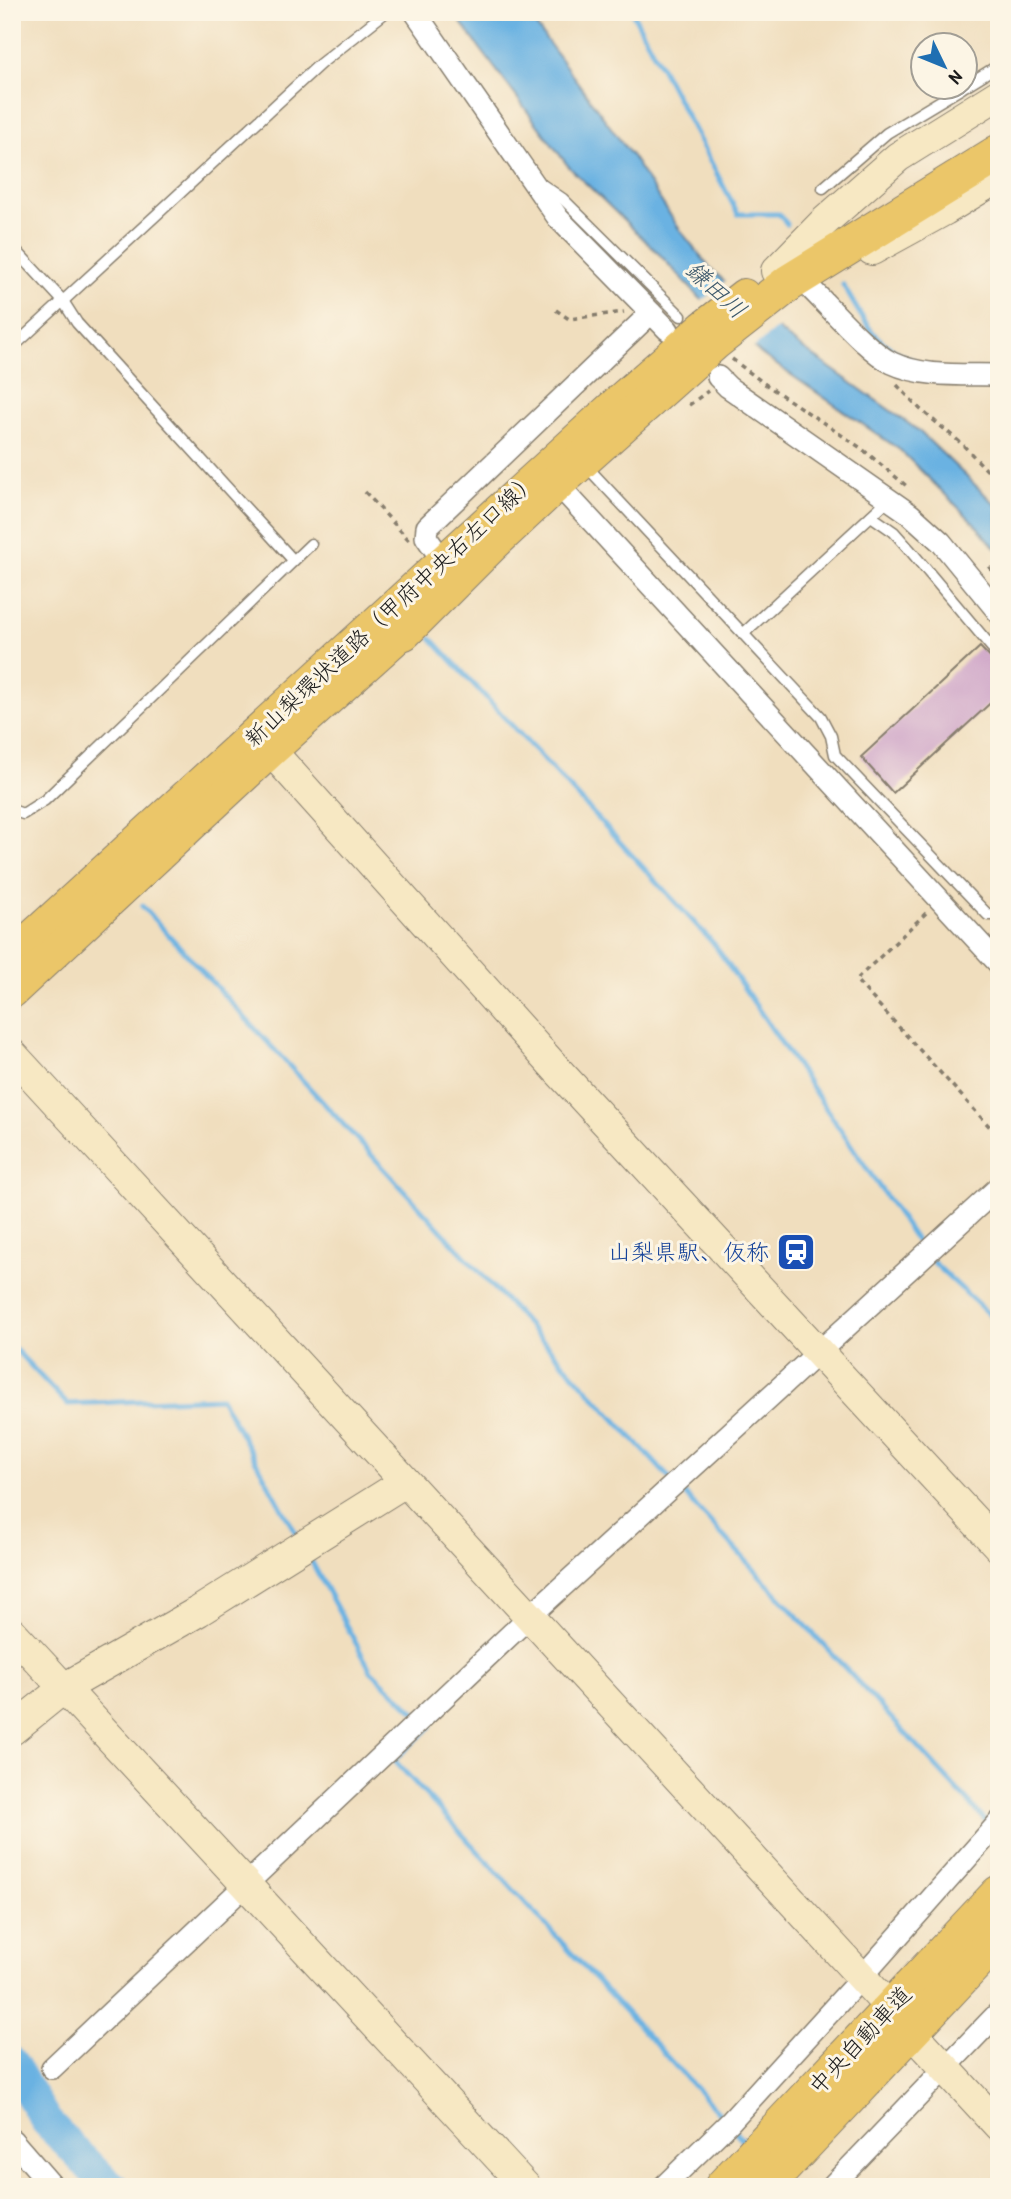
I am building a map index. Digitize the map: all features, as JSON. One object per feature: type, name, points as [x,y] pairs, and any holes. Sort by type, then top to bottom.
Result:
[{"type":"highway","points":[[792,284],[933,170],[999,133]]},
{"type":"highway","points":[[403,632],[491,544],[703,347],[792,284],[999,153]]},
{"type":"highway","name":"中央自動車道","points":[[723,2187],[999,1894]]},
{"type":"highway","name":"中央自動車道","points":[[764,2187],[999,1937]]},
{"type":"main road","name":"新山梨環状道路（甲府中央右左口線）","points":[[12,992],[271,751],[588,468],[703,347]]},
{"type":"main road","name":"新山梨環状道路（甲府中央右左口線）","points":[[12,955],[624,396],[703,347]]},
{"type":"street","points":[[415,12],[558,218],[652,313],[703,347],[728,387],[910,514],[941,542],[999,613]]},
{"type":"street","points":[[792,284],[824,222],[898,158],[999,94]]},
{"type":"street","points":[[792,284],[935,216],[999,177]]},
{"type":"street","points":[[792,284],[892,363],[926,373],[999,375]]},
{"type":"street","points":[[443,561],[426,537],[427,527],[652,313]]},
{"type":"street","points":[[564,490],[827,763],[941,900],[999,964]]},
{"type":"street","points":[[271,751],[560,1073],[999,1547]]},
{"type":"street","points":[[12,1055],[871,1987]]},
{"type":"street","points":[[52,2068],[529,1616],[999,1186]]},
{"type":"street","points":[[12,1730],[64,1688],[199,1611],[405,1482]]},
{"type":"street","points":[[12,1632],[526,2187]]},
{"type":"street","points":[[663,2187],[871,1987],[999,1822]]},
{"type":"street","points":[[831,2187],[999,2012]]},
{"type":"street","points":[[923,2044],[999,2126]]},
{"type":"street","points":[[12,2140],[53,2187]]},
{"type":"lane","points":[[12,348],[320,64],[386,12]]},
{"type":"lane","points":[[979,78],[999,65]]},
{"type":"lane","points":[[823,188],[887,133],[939,102]]},
{"type":"lane","points":[[529,178],[563,199],[703,347]]},
{"type":"lane","points":[[12,246],[63,301],[77,323],[293,561]]},
{"type":"lane","points":[[588,468],[821,717],[831,736],[827,763],[988,915],[999,915]]},
{"type":"lane","points":[[743,634],[889,499]]},
{"type":"lane","points":[[870,516],[894,533],[909,549],[999,656]]},
{"type":"lane","points":[[12,810],[23,814],[45,800],[310,544]]},
{"type":"path","points":[[556,310],[569,319],[616,313]]},
{"type":"path","points":[[689,405],[703,347]]},
{"type":"path","points":[[892,363],[897,386],[961,443],[999,483]]},
{"type":"path","points":[[365,492],[405,537]]},
{"type":"path","points":[[941,900],[856,980],[999,1137]]},
{"type":"water","name":"鎌田川","points":[[453,12],[526,12],[631,155],[680,230],[712,270],[787,337],[919,431],[997,506],[999,552],[974,523],[900,450],[761,354],[699,297],[659,254],[569,167]]},
{"type":"pier","points":[[728,279],[780,326],[751,350],[700,302]]},
{"type":"building","points":[[980,647],[999,667],[999,695],[893,793],[861,757]]},
{"type":"waterway","points":[[632,12],[738,214],[779,214],[787,224]]},
{"type":"waterway","points":[[843,285],[864,321],[879,339],[914,361]]},
{"type":"waterway","points":[[980,383],[999,392]]},
{"type":"waterway","points":[[431,638],[714,944],[921,1248]]},
{"type":"waterway","points":[[142,906],[671,1480]]},
{"type":"waterway","points":[[931,1260],[999,1324]]},
{"type":"waterway","points":[[12,1346],[67,1404],[221,1398],[298,1537]]},
{"type":"waterway","points":[[678,1487],[989,1824]]},
{"type":"waterway","points":[[308,1555],[371,1671],[418,1715]]},
{"type":"waterway","points":[[431,1726],[394,1760],[725,2120]]},
{"type":"waterway","points":[[12,2063],[46,2121],[113,2187]]},
{"type":"waterway","points":[[731,2127],[746,2143]]},
{"type":"place","name":"山梨県駅、仮称","points":[[796,1252]]}]
